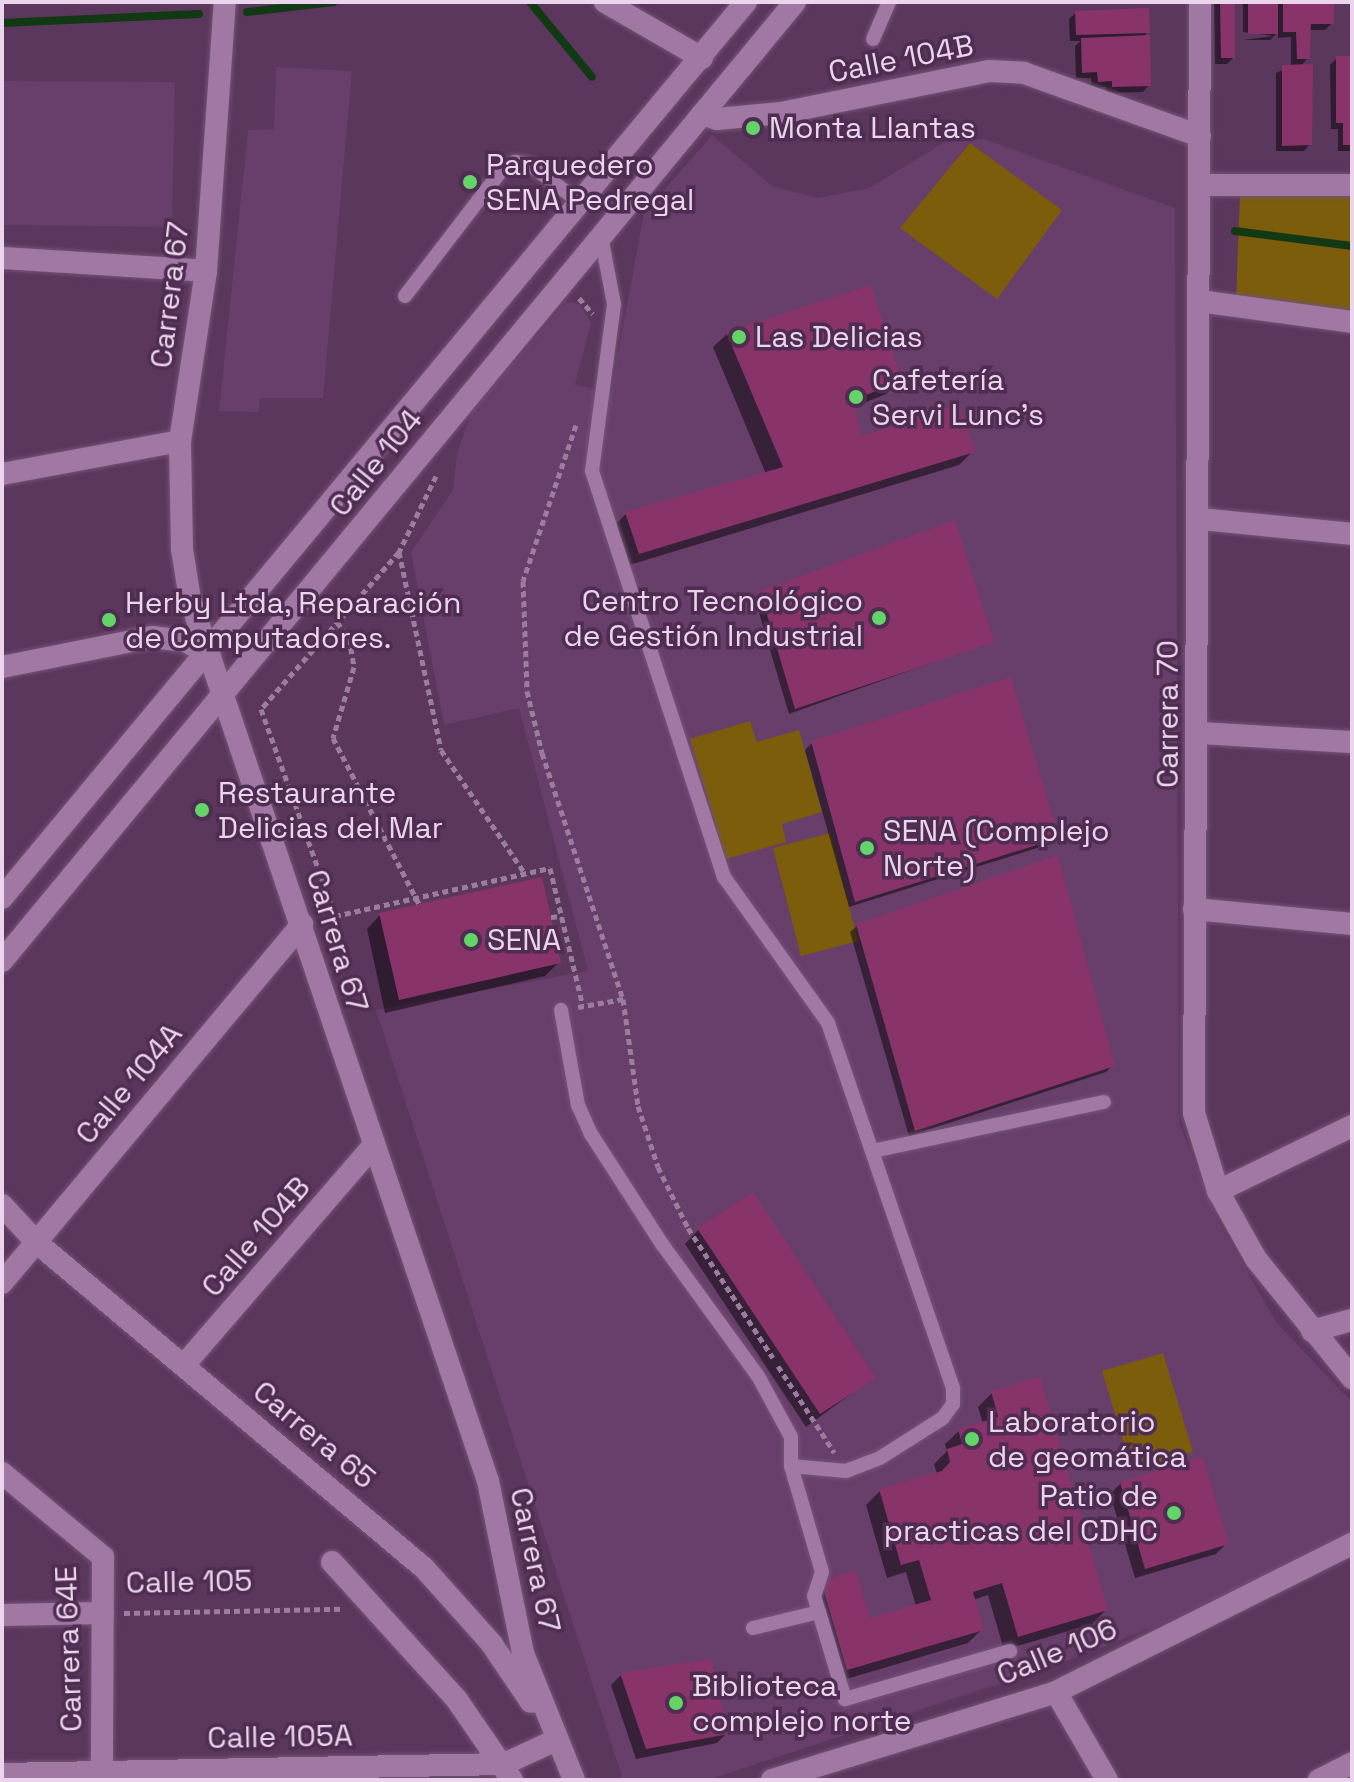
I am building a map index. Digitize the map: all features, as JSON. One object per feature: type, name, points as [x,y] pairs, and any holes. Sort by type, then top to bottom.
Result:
[{"type":"street","name":"Carrera 67","points":[[225,2],[206,271],[180,441],[182,549],[190,599],[302,924],[372,1147],[488,1481],[514,1617],[554,1741],[574,1780]]},
{"type":"street","points":[[605,2],[702,58]]},
{"type":"street","name":"Calle 104","points":[[2,898],[209,654],[746,2]]},
{"type":"street","name":"Carrera 70","points":[[1200,2],[1202,185],[1194,1113],[1218,1191],[1256,1259],[1352,1378]]},
{"type":"street","name":"Calle 104","points":[[2,961],[224,697],[702,114],[788,4]]},
{"type":"street","name":"Calle 104B","points":[[702,114],[717,119],[781,113],[990,71],[1024,73],[1200,136]]},
{"type":"street","points":[[1202,185],[1352,185]]},
{"type":"street","points":[[2,258],[206,271]]},
{"type":"street","points":[[1199,301],[1352,322]]},
{"type":"street","points":[[2,474],[180,441]]},
{"type":"street","points":[[1200,519],[1352,534]]},
{"type":"street","points":[[2,667],[152,637],[185,641],[209,654]]},
{"type":"street","points":[[1199,733],[1352,742]]},
{"type":"street","points":[[1194,909],[1352,924]]},
{"type":"street","name":"Calle 104A","points":[[2,1283],[302,924]]},
{"type":"street","points":[[1218,1191],[1352,1126]]},
{"type":"street","name":"Calle 104B","points":[[184,1365],[372,1147]]},
{"type":"street","name":"Carrera 65","points":[[2,1205],[36,1242],[424,1568],[491,1643],[554,1741]]},
{"type":"street","points":[[1312,1331],[1352,1320]]},
{"type":"street","name":"Carrera 64E","points":[[2,1473],[103,1557],[102,1776]]},
{"type":"street","name":"Calle 106","points":[[772,1780],[1056,1692],[1352,1544]]},
{"type":"street","points":[[332,1562],[378,1609],[508,1772]]},
{"type":"street","name":"Calle 105","points":[[2,1615],[103,1613]]},
{"type":"street","points":[[1056,1692],[1107,1780]]},
{"type":"street","name":"Calle 105A","points":[[2,1774],[508,1772],[554,1741]]},
{"type":"street","points":[[1319,1780],[1352,1763]]},
{"type":"lane","points":[[873,39],[889,2]]},
{"type":"lane","points":[[405,296],[501,171],[515,162],[529,164],[582,204]]},
{"type":"lane","points":[[601,236],[614,304],[592,471],[724,877],[828,1023],[953,1389],[953,1404],[921,1435],[846,1471],[791,1466]]},
{"type":"lane","points":[[561,1010],[578,1105],[591,1134],[662,1244],[758,1376],[791,1437],[791,1466],[822,1572],[814,1596],[845,1699],[1010,1651]]},
{"type":"lane","points":[[873,1151],[1104,1102]]},
{"type":"lane","points":[[753,1628],[819,1612]]},
{"type":"path","points":[[578,297],[597,323]]},
{"type":"path","points":[[579,410],[565,469],[542,519],[523,581],[523,643],[542,753],[623,999],[638,1106],[674,1202],[846,1471]]},
{"type":"path","points":[[399,552],[441,750],[524,872]]},
{"type":"path","points":[[337,622],[349,638],[354,667],[333,738],[419,904]]},
{"type":"path","points":[[261,709],[335,916],[550,868],[583,1007]]},
{"type":"path","points":[[551,917],[561,916]]},
{"type":"path","points":[[561,1010],[623,999]]},
{"type":"path","name":"Calle 105","points":[[103,1613],[378,1609]]},
{"type":"shaded area","points":[[276,67],[352,71],[323,398],[260,398],[259,412],[219,411],[248,130],[274,129]]},
{"type":"shaded area","points":[[2,81],[175,82],[172,227],[2,225]]},
{"type":"shaded area","name":"SENA (Complejo Norte)","points":[[712,135],[772,186],[818,198],[869,188],[945,142],[984,139],[1175,208],[1179,1123],[1220,1225],[1277,1323],[1352,1402],[1352,1534],[1159,1625],[1051,1667],[711,1779],[623,1780],[376,1010],[588,971],[519,708],[444,725],[411,552],[453,490],[457,453],[472,411],[566,302],[580,304],[591,323],[575,385],[611,392],[644,213]]},
{"type":"shaded area","points":[[970,143],[1062,210],[997,299],[900,228]]},
{"type":"shaded area","points":[[1240,196],[1352,196],[1352,317],[1236,300]]},
{"type":"shaded area","points":[[750,721],[757,742],[799,730],[822,812],[782,824],[786,842],[726,859],[690,739]]},
{"type":"shaded area","points":[[830,833],[858,941],[801,956],[773,848]]},
{"type":"shaded area","points":[[1163,1353],[1193,1452],[1132,1470],[1102,1371]]},
{"type":"building","points":[[1220,2],[1235,2],[1235,58],[1221,58]]},
{"type":"building","points":[[1248,2],[1278,2],[1278,34],[1248,34]]},
{"type":"building","points":[[1283,2],[1334,2],[1334,24],[1311,24],[1310,59],[1297,59],[1296,32],[1283,32]]},
{"type":"building","points":[[1149,8],[1150,33],[1076,35],[1075,11]]},
{"type":"building","points":[[1150,35],[1151,86],[1112,87],[1112,81],[1098,82],[1097,72],[1082,73],[1081,38]]},
{"type":"building","points":[[1336,56],[1352,56],[1352,145],[1343,145],[1343,123],[1336,123]]},
{"type":"building","points":[[1313,64],[1312,145],[1282,146],[1282,65]]},
{"type":"building","points":[[871,285],[902,381],[853,400],[862,436],[959,404],[975,452],[639,554],[625,512],[783,467],[726,332]]},
{"type":"building","points":[[955,520],[994,642],[795,709],[760,591]]},
{"type":"building","points":[[1011,677],[1059,838],[855,902],[811,741]]},
{"type":"building","points":[[1058,855],[1115,1066],[915,1131],[856,924]]},
{"type":"building","name":"SENA","points":[[542,877],[561,963],[399,1000],[379,913]]},
{"type":"building","points":[[753,1192],[876,1378],[820,1414],[697,1228]]},
{"type":"building","points":[[1040,1377],[1108,1610],[1018,1637],[1002,1583],[973,1592],[984,1630],[847,1670],[821,1581],[856,1570],[870,1618],[931,1600],[919,1560],[901,1565],[879,1489],[942,1471],[950,1462],[947,1449],[962,1444],[958,1429],[998,1417],[991,1391]]},
{"type":"building","name":"Patio de practicas del CDHC","points":[[1203,1457],[1229,1544],[1145,1569],[1120,1482]]},
{"type":"building","name":"Biblioteca complejo norte","points":[[711,1659],[729,1734],[646,1749],[620,1673]]},
{"type":"waterway","points":[[247,12],[333,2]]},
{"type":"waterway","points":[[530,2],[592,77]]},
{"type":"waterway","points":[[2,23],[199,14]]},
{"type":"waterway","points":[[1235,231],[1352,246]]},
{"type":"place","name":"Monta Llantas","points":[[753,128]]},
{"type":"place","name":"Parquedero SENA Pedregal","points":[[470,182]]},
{"type":"place","name":"Las Delicias","points":[[739,337]]},
{"type":"place","name":"Cafetería Servi Lunc's","points":[[856,397]]},
{"type":"place","name":"Centro Tecnológico de Gestión Industrial","points":[[879,618]]},
{"type":"place","name":"Herby Ltda, Reparación de Computadores.","points":[[109,620]]},
{"type":"place","name":"Restaurante Delicias del Mar","points":[[202,810]]},
{"type":"place","name":"SENA (Complejo Norte)","points":[[867,848]]},
{"type":"place","name":"SENA","points":[[471,940]]},
{"type":"place","name":"Laboratorio de geomática","points":[[972,1439]]},
{"type":"place","name":"Patio de practicas del CDHC","points":[[1174,1513]]},
{"type":"place","name":"Biblioteca complejo norte","points":[[676,1703]]}]
